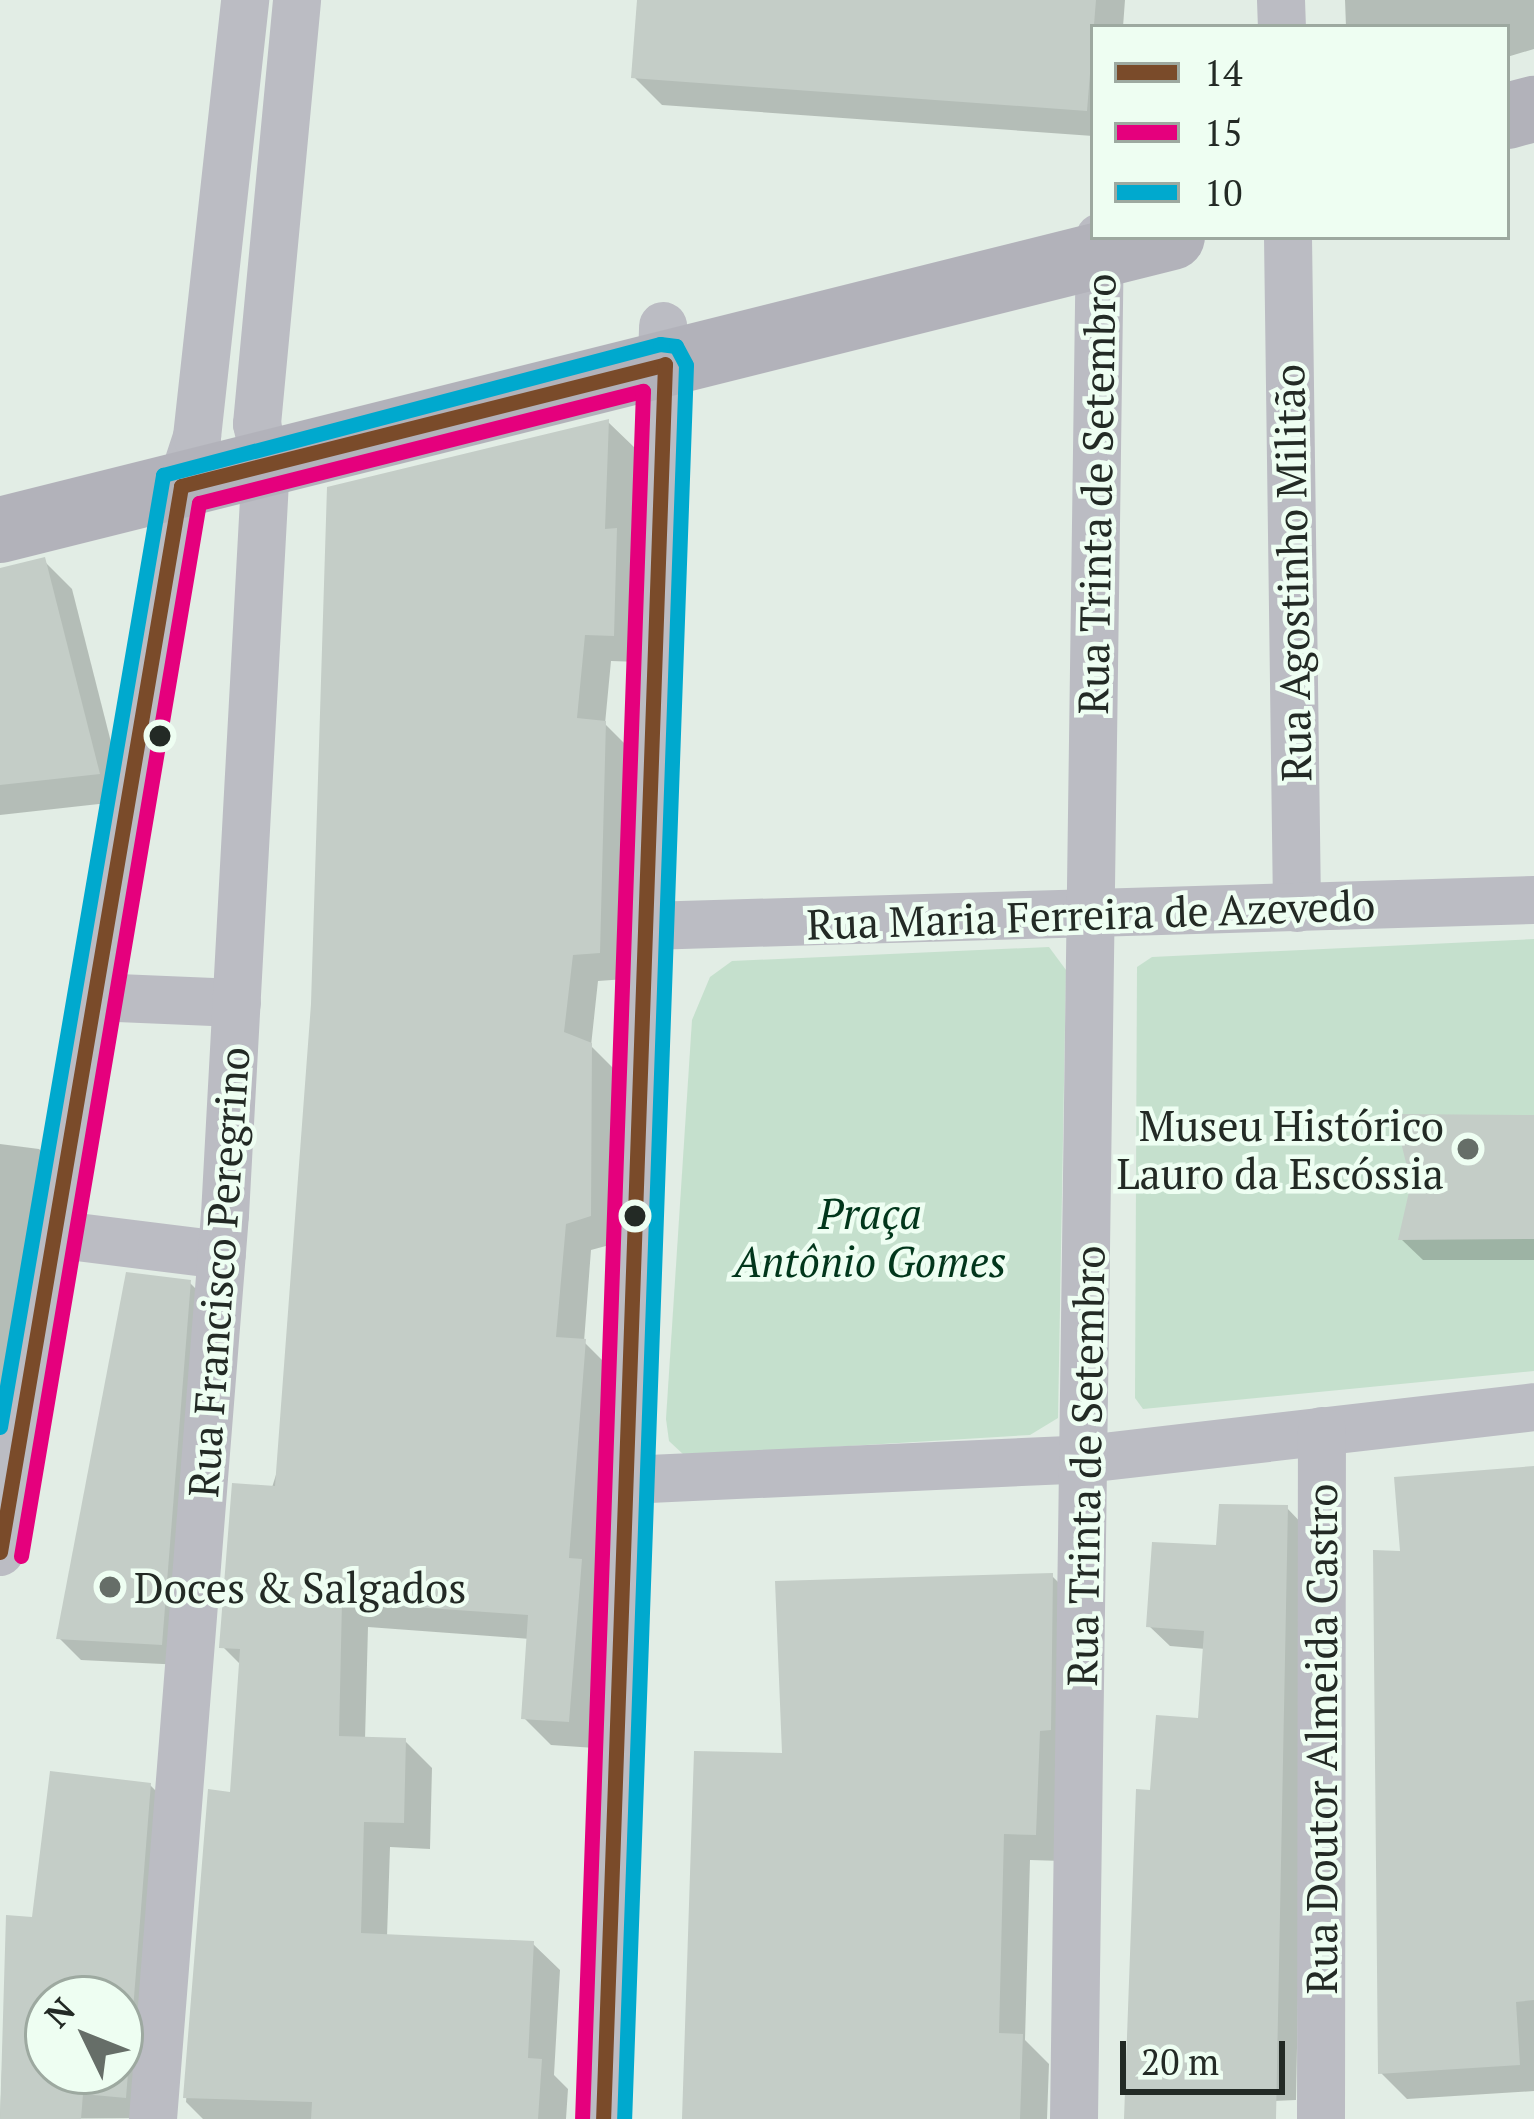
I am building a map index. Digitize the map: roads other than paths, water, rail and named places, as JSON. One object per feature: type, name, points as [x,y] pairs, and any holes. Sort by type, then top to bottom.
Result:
[{"type":"main road","points":[[0,490],[225,453],[1090,239]]},
{"type":"main road","points":[[0,530],[225,453]]},
{"type":"street","points":[[225,453],[245,0]]},
{"type":"street","points":[[0,1552],[94,997],[225,453],[297,0]]},
{"type":"street","name":"Rua Trinta de Setembro","points":[[1074,2119],[1087,1459],[1097,240]]},
{"type":"street","name":"Rua Agostinho Militão","points":[[1288,240],[1297,908]]},
{"type":"street","points":[[603,2119],[648,926],[664,345]]},
{"type":"street","name":"Rua Francisco Peregrino","points":[[153,2119],[222,1255],[237,1003],[225,453]]},
{"type":"street","name":"Rua Maria Ferreira de Azevedo","points":[[648,926],[1534,901]]},
{"type":"street","points":[[94,997],[237,1003]]},
{"type":"street","points":[[53,1234],[222,1255]]},
{"type":"street","points":[[627,1480],[1087,1459],[1534,1407]]},
{"type":"street","name":"Rua Doutor Almeida Castro","points":[[1321,2119],[1322,1430]]},
{"type":"place","name":"Museu Histórico Lauro da Escóssia","points":[[1468,1149]]},
{"type":"place","name":"Doces & Salgados","points":[[110,1587]]},
{"type":"park label","name":"Praça Antônio Gomes","points":[[870,1237]]}]
